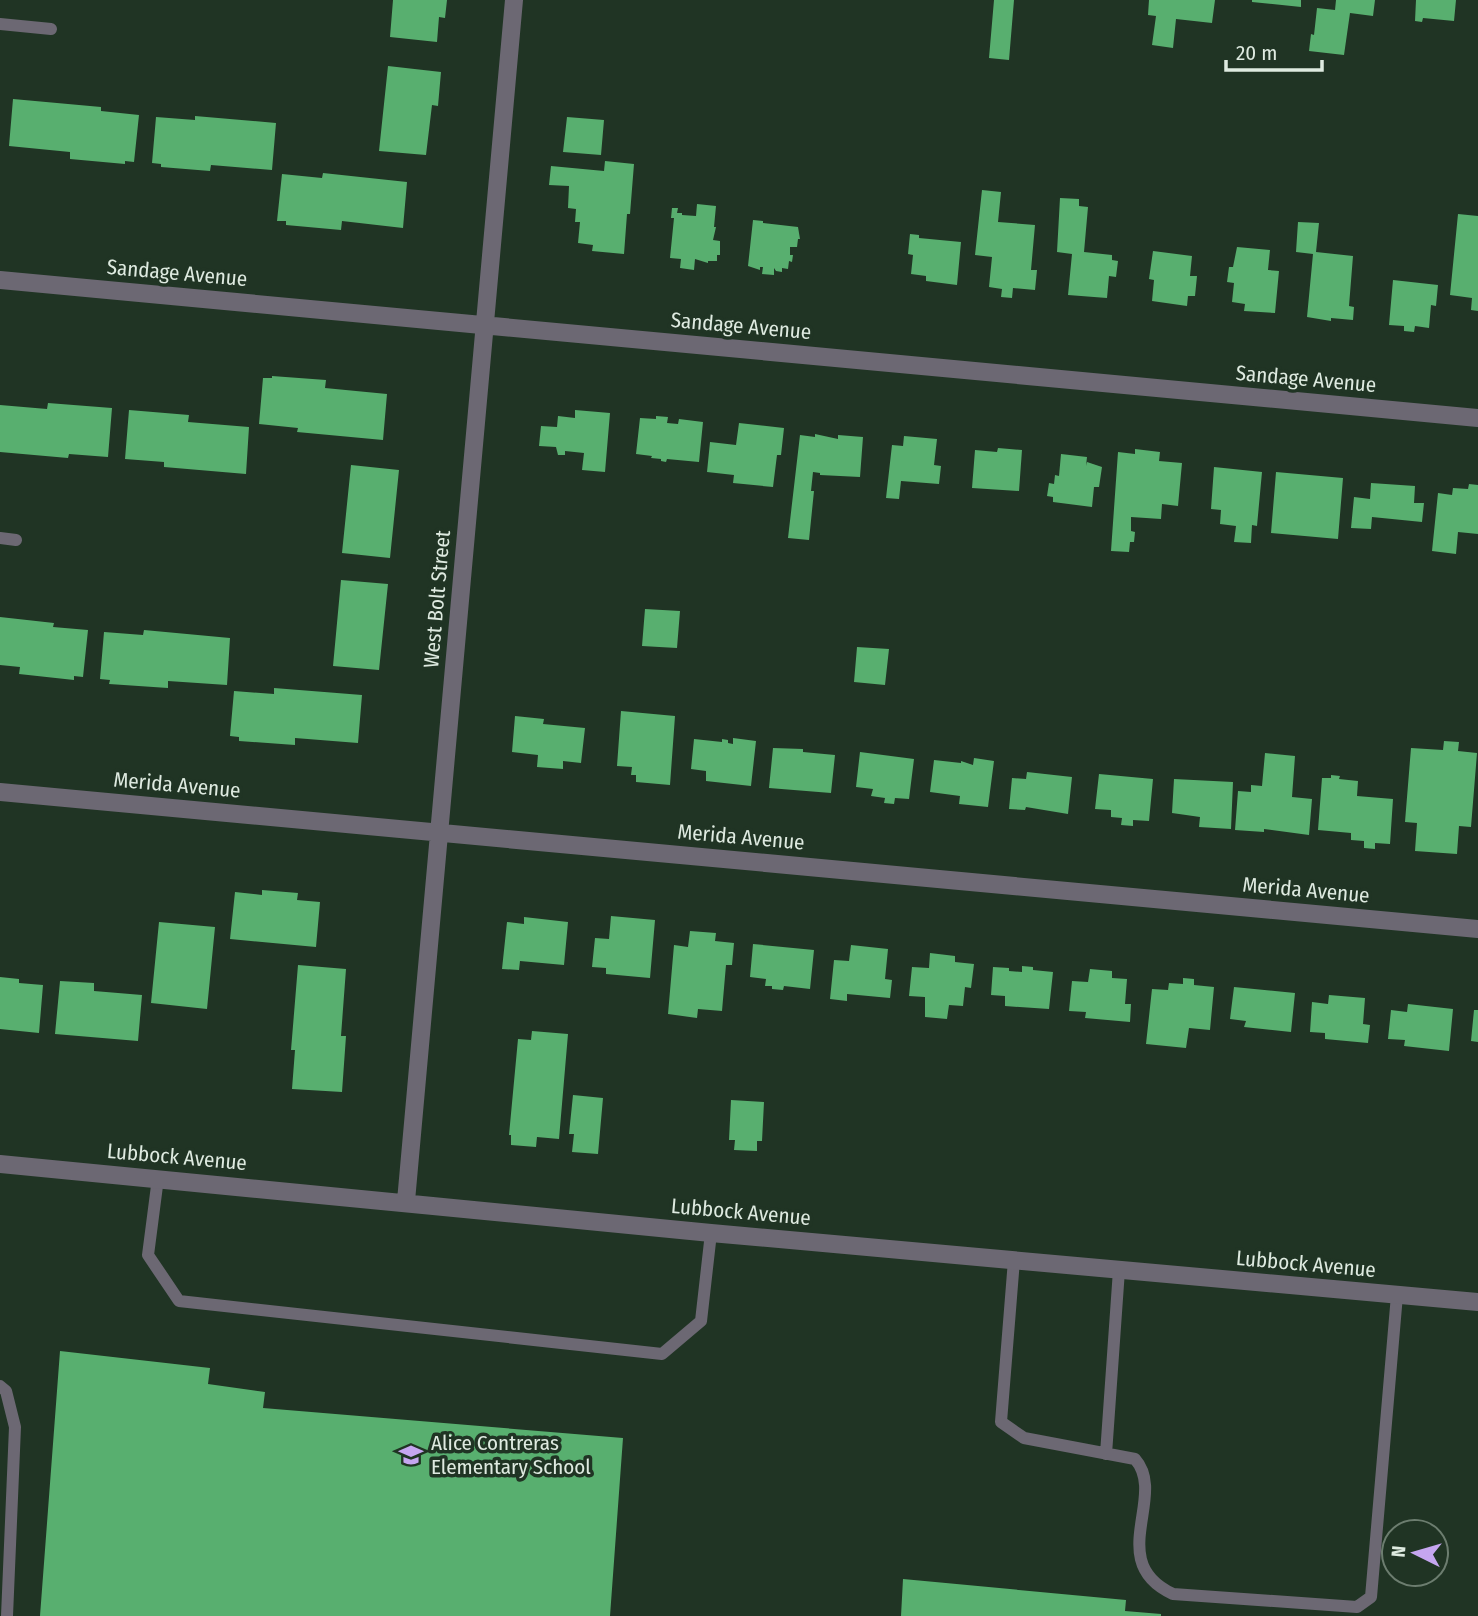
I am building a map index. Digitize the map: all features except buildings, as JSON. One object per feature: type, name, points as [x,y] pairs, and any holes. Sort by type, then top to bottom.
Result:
[{"type":"street","name":"West Bolt Street","points":[[406,1201],[514,0]]},
{"type":"street","name":"Sandage Avenue","points":[[0,279],[1478,418]]},
{"type":"street","name":"Merida Avenue","points":[[0,792],[1478,929]]},
{"type":"street","name":"Lubbock Avenue","points":[[0,1164],[406,1201],[711,1233],[1478,1302]]},
{"type":"lane","points":[[0,24],[51,29]]},
{"type":"lane","points":[[0,538],[16,540]]},
{"type":"lane","points":[[158,1178],[148,1255],[179,1301],[662,1354],[701,1321],[711,1233]]},
{"type":"lane","points":[[1014,1260],[1000,1422],[1024,1438],[1135,1459],[1146,1475],[1140,1551],[1146,1574],[1156,1586],[1173,1594],[1357,1607],[1371,1597],[1397,1295]]},
{"type":"lane","points":[[1106,1454],[1119,1270]]},
{"type":"lane","points":[[0,1386],[6,1391],[15,1427],[7,1616]]},
{"type":"place","name":"Alice Contreras Elementary School","points":[[411,1455]]}]
